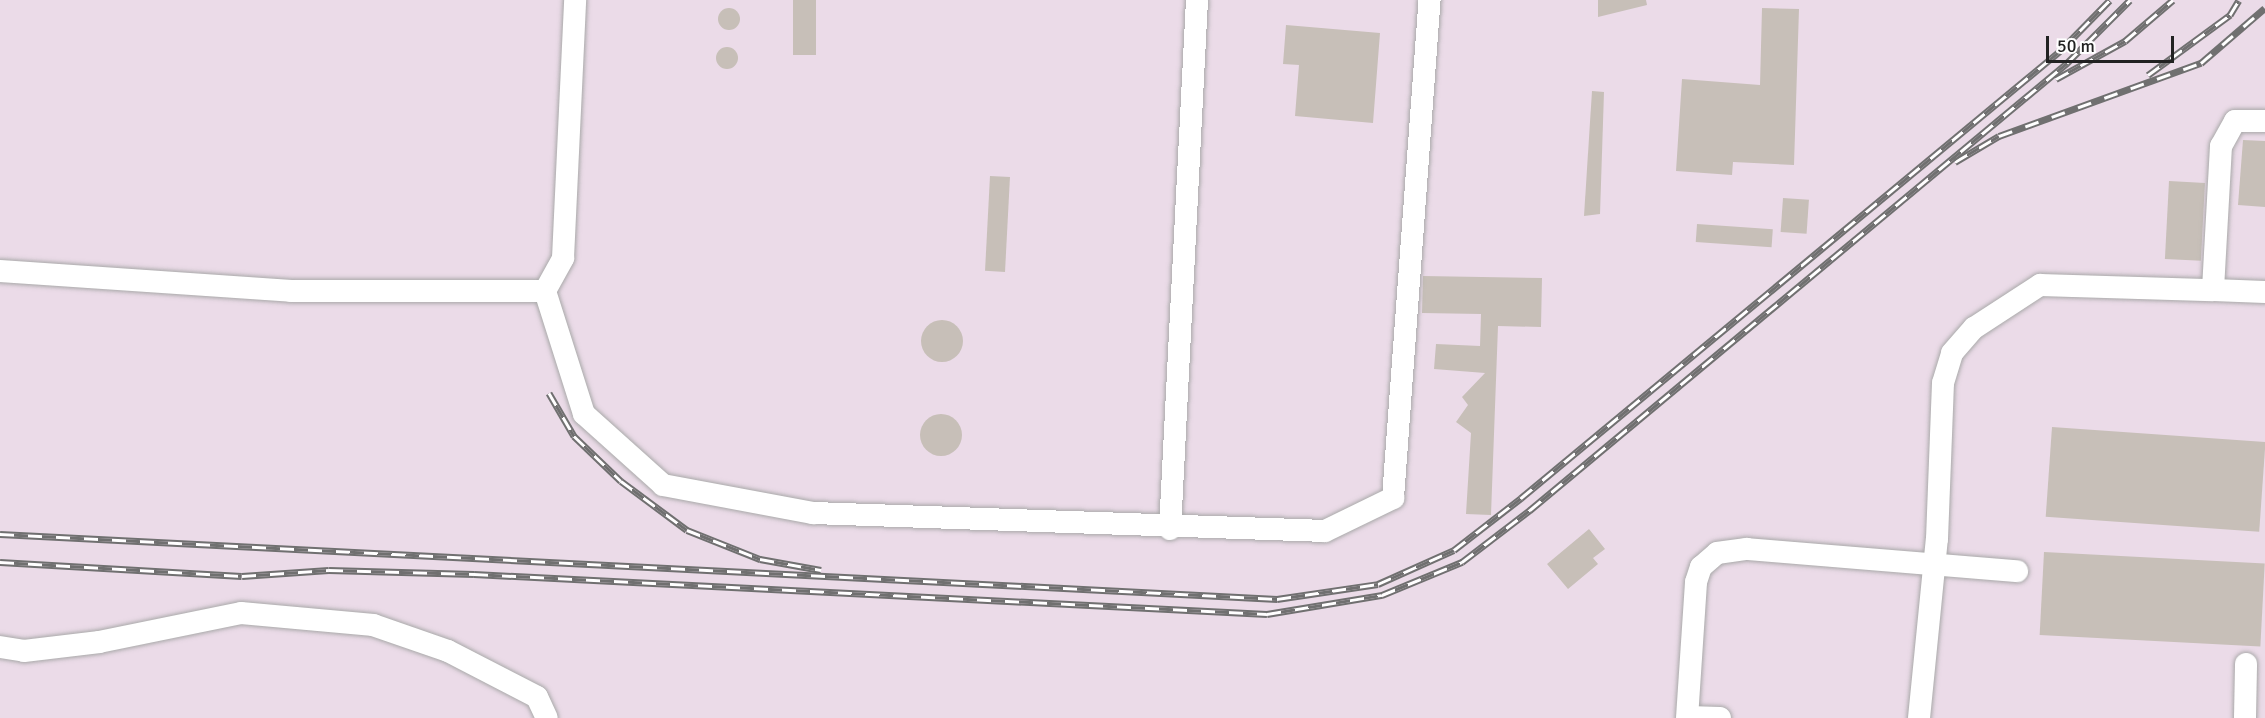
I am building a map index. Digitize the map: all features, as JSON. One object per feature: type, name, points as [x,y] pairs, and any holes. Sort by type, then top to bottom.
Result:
[{"type":"street","points":[[575,0],[563,258],[544,291],[584,414],[663,484],[813,513],[1170,529],[1325,531],[1393,498],[1430,0]]},
{"type":"street","points":[[1170,529],[1197,0]]},
{"type":"street","points":[[2213,290],[2221,146],[2235,121],[2265,121]]},
{"type":"street","points":[[0,271],[291,291],[544,291]]},
{"type":"street","points":[[1918,718],[1934,562],[1943,382],[1952,353],[1974,327],[2040,285],[2265,292]]},
{"type":"street","points":[[1720,718],[1688,717],[1696,582],[1701,567],[1717,553],[1747,549],[1934,562],[2017,571]]},
{"type":"street","points":[[0,646],[24,651],[99,642],[241,613],[373,625],[448,651],[537,697],[546,718]]},
{"type":"street","points":[[2245,718],[2246,664]]},
{"type":"shaded area","points":[[0,0],[2265,0],[2265,718],[0,718]]},
{"type":"building","points":[[793,0],[816,0],[816,55],[793,55]]},
{"type":"building","points":[[1598,0],[1646,0],[1647,5],[1598,17]]},
{"type":"building","points":[[729,8],[737,11],[740,19],[737,27],[729,30],[721,27],[718,19],[721,11]]},
{"type":"building","points":[[1762,8],[1799,9],[1794,165],[1733,162],[1732,175],[1676,171],[1682,79],[1760,85]]},
{"type":"building","points":[[1286,25],[1380,33],[1373,123],[1295,116],[1299,65],[1283,64]]},
{"type":"building","points":[[727,47],[735,50],[738,58],[735,66],[727,69],[719,66],[716,58],[719,50]]},
{"type":"building","points":[[1592,91],[1604,92],[1600,214],[1584,216]]},
{"type":"building","points":[[2243,140],[2265,141],[2265,207],[2238,205]]},
{"type":"building","points":[[990,176],[1010,177],[1005,272],[985,271]]},
{"type":"building","points":[[2169,181],[2205,183],[2201,261],[2165,259]]},
{"type":"building","points":[[1783,198],[1809,200],[1807,234],[1781,232]]},
{"type":"building","points":[[1697,224],[1773,229],[1772,247],[1696,242]]},
{"type":"building","points":[[1423,276],[1542,278],[1541,327],[1498,326],[1491,515],[1466,514],[1471,433],[1456,422],[1468,405],[1462,397],[1485,373],[1434,369],[1436,344],[1480,346],[1481,314],[1422,313]]},
{"type":"building","points":[[942,320],[957,326],[963,341],[957,356],[942,362],[927,356],[921,341],[927,326]]},
{"type":"building","points":[[941,414],[956,420],[962,435],[956,450],[941,456],[926,450],[920,435],[926,420]]},
{"type":"building","points":[[2052,427],[2265,442],[2259,532],[2046,517]]},
{"type":"building","points":[[1589,529],[1605,549],[1593,558],[1598,564],[1568,589],[1547,564]]},
{"type":"building","points":[[2044,552],[2265,564],[2260,646],[2040,635]]},
{"type":"railway","points":[[0,534],[1277,599],[1378,584],[1454,550],[1521,498],[2060,51],[2110,0]]},
{"type":"railway","points":[[0,562],[242,576],[329,570],[474,574],[1267,614],[1382,595],[1462,562],[1530,510],[2067,63],[2130,0]]},
{"type":"railway","points":[[2056,79],[2125,41],[2173,0]]},
{"type":"railway","points":[[2148,75],[2230,15],[2239,0]]},
{"type":"railway","points":[[1955,162],[1999,136],[2201,63],[2265,8]]},
{"type":"railway","points":[[549,393],[574,436],[621,481],[687,530],[760,559],[821,570]]}]
